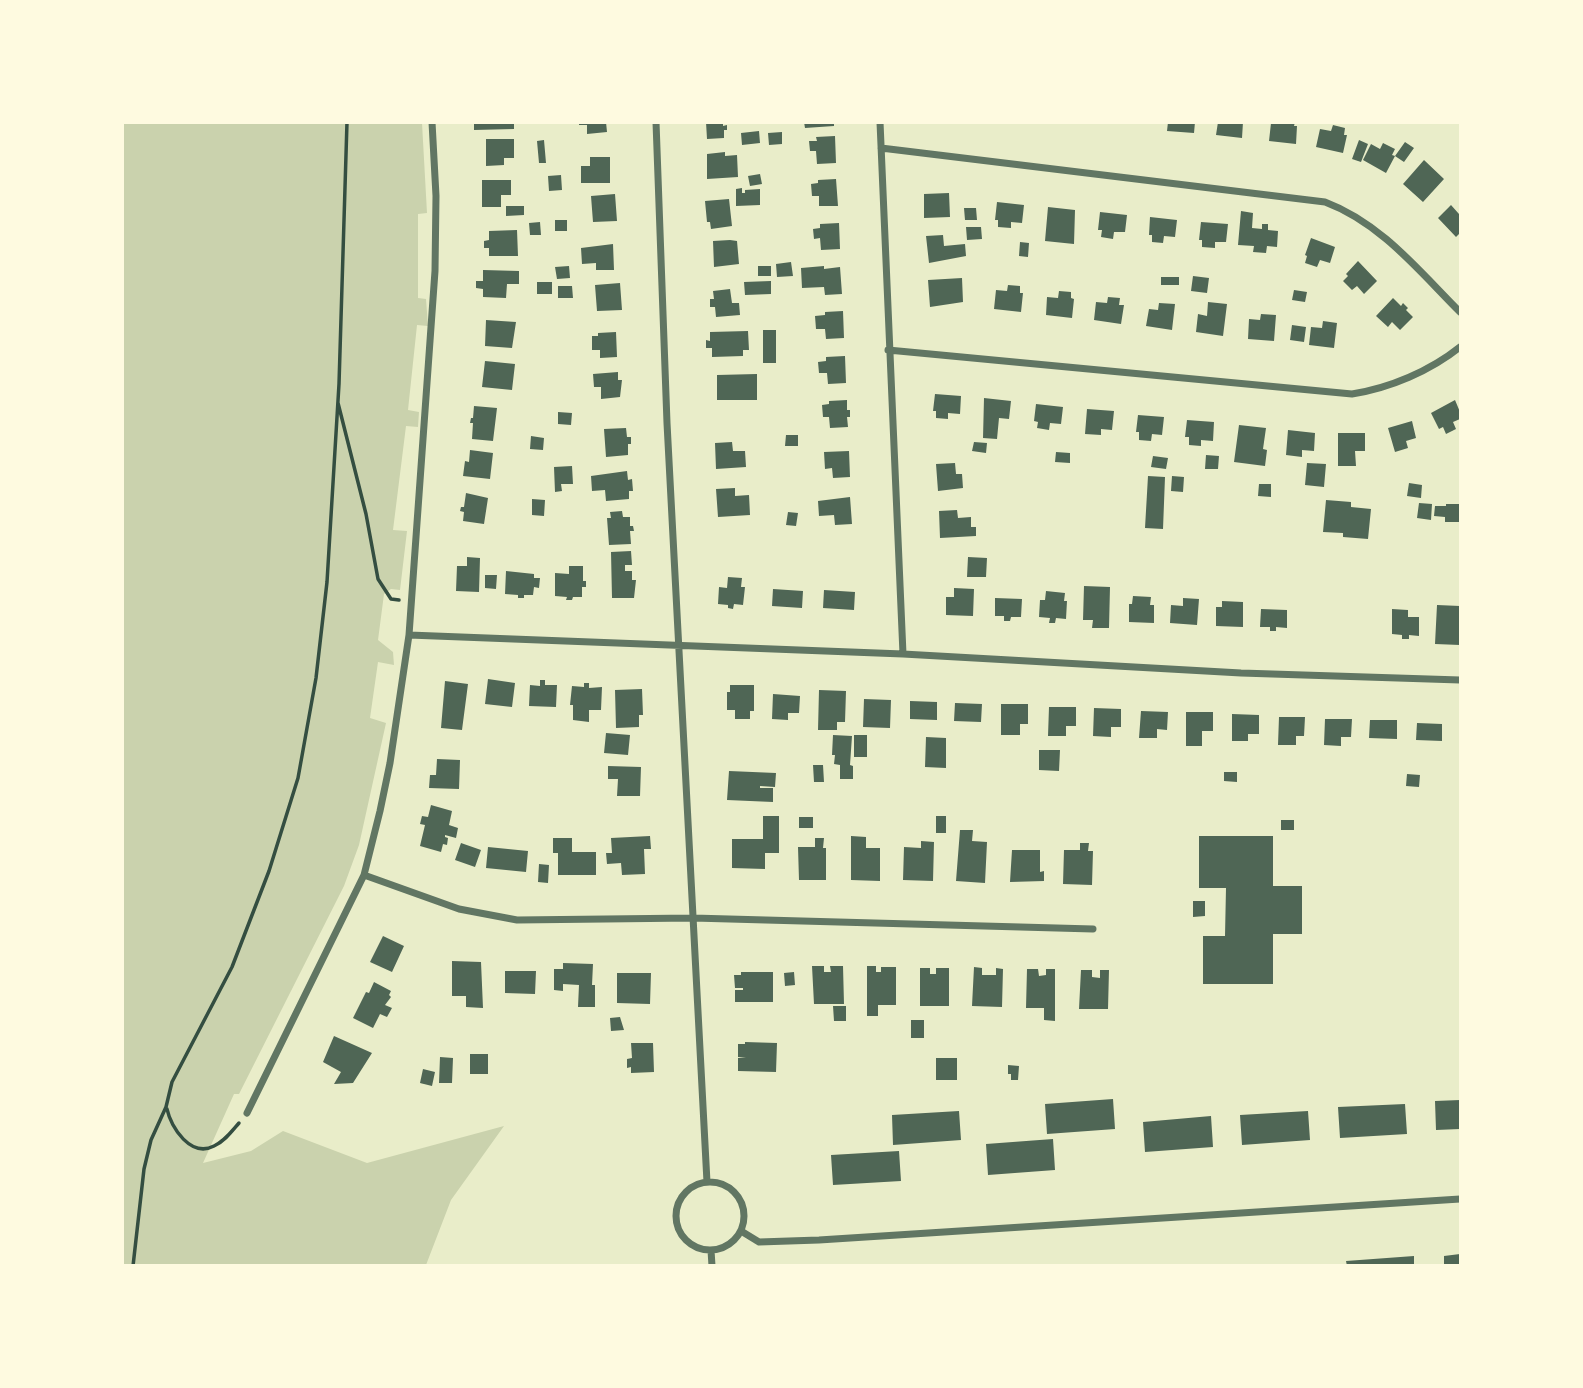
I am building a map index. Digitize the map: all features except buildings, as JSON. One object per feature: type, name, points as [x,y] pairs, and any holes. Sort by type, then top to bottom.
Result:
[{"type":"street","points":[[247,1113],[364,874],[387,775],[409,635],[435,271],[436,187],[432,122]]},
{"type":"street","points":[[656,122],[667,423],[707,1182]]},
{"type":"street","points":[[880,122],[903,654]]},
{"type":"street","points":[[881,148],[1325,202],[1359,218],[1379,233],[1461,312]]},
{"type":"street","points":[[888,350],[1352,394],[1378,390],[1399,381],[1461,347]]},
{"type":"street","points":[[409,635],[903,654],[1241,673],[1461,680]]},
{"type":"street","points":[[364,874],[460,909],[517,920],[692,918],[1093,929]]},
{"type":"street","points":[[707,1182],[717,1183],[734,1193],[743,1211],[741,1231],[729,1244],[711,1250],[701,1249],[684,1237],[678,1228],[677,1208],[687,1190],[707,1182]]},
{"type":"street","points":[[741,1231],[759,1242],[819,1240],[1461,1199]]},
{"type":"street","points":[[711,1250],[712,1265]]},
{"type":"path","points":[[133,1265],[144,1168],[150,1140],[166,1107],[172,1082],[232,967],[269,871],[298,778],[316,678],[327,582],[337,401],[347,122]]},
{"type":"path","points":[[337,401],[366,514],[378,579],[391,599],[411,602]]},
{"type":"path","points":[[166,1107],[170,1123],[182,1138],[195,1147],[211,1148],[227,1138],[247,1113]]},
{"type":"green space","points":[[123,123],[422,123],[427,213],[418,214],[418,298],[426,299],[428,326],[417,325],[408,410],[419,412],[418,427],[406,426],[393,530],[407,531],[400,590],[391,589],[384,594],[378,640],[393,652],[394,665],[378,662],[370,718],[386,723],[359,845],[344,886],[239,1094],[234,1094],[203,1163],[251,1151],[283,1131],[367,1163],[504,1126],[451,1200],[426,1265],[123,1266]]}]
